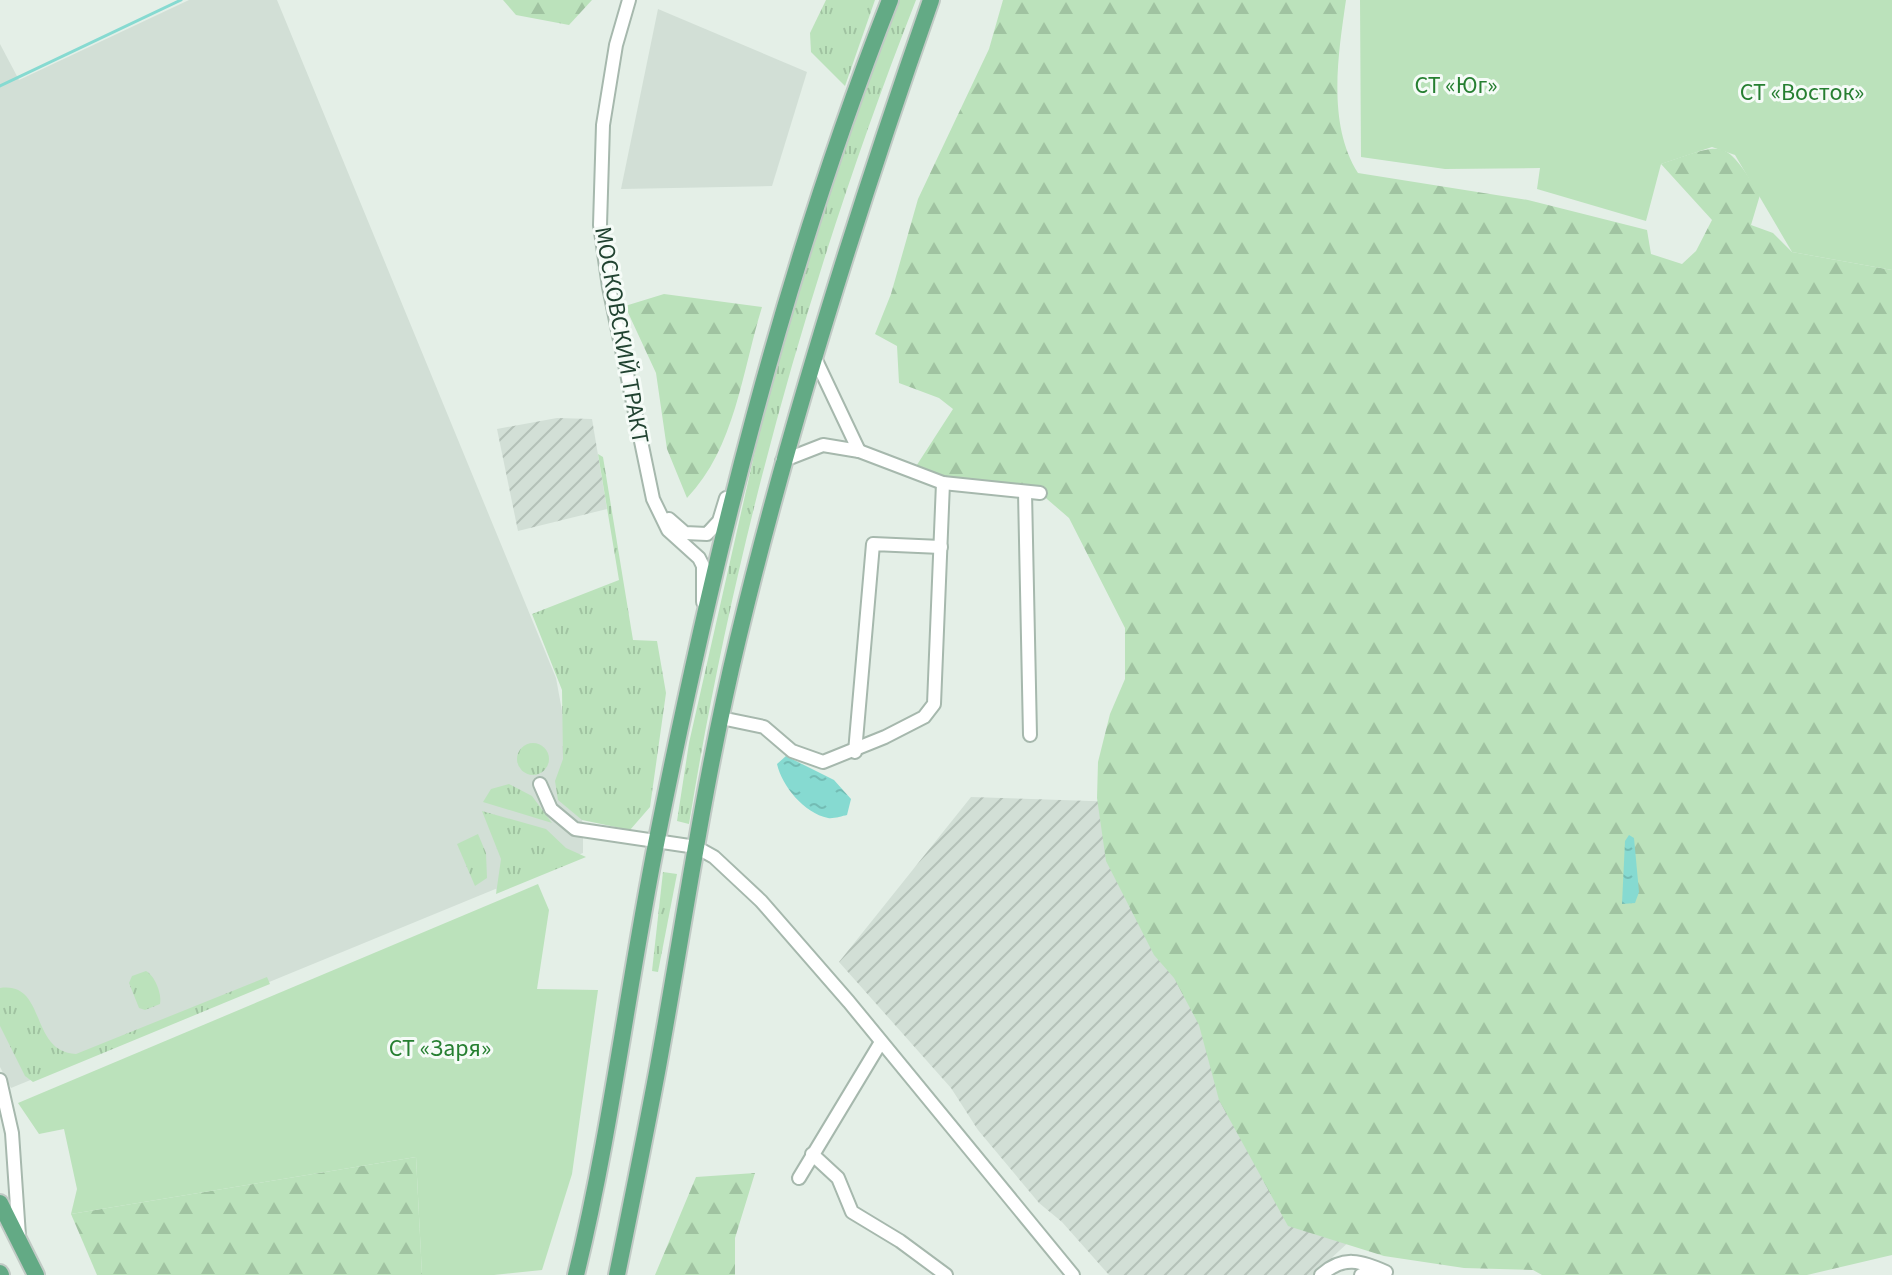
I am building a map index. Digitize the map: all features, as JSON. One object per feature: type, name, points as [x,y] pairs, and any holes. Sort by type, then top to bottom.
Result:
[{"type":"main road","points":[[576,1275],[597,1182],[657,840],[737,474],[779,320],[829,164],[890,0]]},
{"type":"main road","points":[[617,1275],[721,718],[782,461],[871,170],[931,0]]},
{"type":"main road","points":[[0,1203],[36,1275]]},
{"type":"street","name":"МОСКОВСКИЙ ТРАКТ","points":[[629,0],[616,45],[603,125],[600,225],[607,276],[649,481],[662,522],[703,566],[702,624]]},
{"type":"street","points":[[813,355],[859,451]]},
{"type":"street","points":[[782,461],[823,445],[859,451],[943,483],[1040,493]]},
{"type":"street","name":"МОСКОВСКИЙ ТРАКТ","points":[[649,481],[671,522],[685,533],[699,536],[714,528],[737,474]]},
{"type":"street","points":[[721,718],[764,727],[792,751],[823,762],[855,752],[924,717],[934,704],[943,483]]},
{"type":"street","points":[[1025,492],[1030,735]]},
{"type":"street","points":[[855,752],[873,544],[941,547]]},
{"type":"street","points":[[540,784],[551,809],[575,829],[696,847],[714,857],[761,901],[1073,1275]]},
{"type":"street","points":[[799,1178],[881,1042]]},
{"type":"street","points":[[0,1080],[12,1133],[20,1243]]},
{"type":"street","points":[[812,1154],[838,1178],[852,1212],[900,1241],[946,1275]]},
{"type":"street","points":[[1321,1275],[1334,1263],[1355,1259],[1389,1274]]},
{"type":"street","points":[[1361,1275],[1389,1274]]},
{"type":"shaded area","points":[[189,0],[277,0],[556,678],[583,825],[583,853],[11,1088],[0,1067],[0,44],[19,80]]},
{"type":"shaded area","points":[[658,9],[807,72],[772,186],[621,189]]},
{"type":"shaded area","points":[[557,418],[592,419],[607,509],[518,531],[497,429]]},
{"type":"shaded area","points":[[971,797],[1121,802],[1352,1239],[1313,1275],[1109,1275],[1062,1222],[1039,1203],[978,1130],[951,1088],[839,962]]},
{"type":"green space","points":[[503,0],[592,0],[569,25],[516,15]]},
{"type":"green space","points":[[826,0],[875,0],[845,86],[811,52],[810,33]]},
{"type":"green space","points":[[900,0],[916,0],[843,201],[781,406],[729,614],[689,824],[677,821],[689,743],[779,345],[858,104]]},
{"type":"green space","points":[[1003,0],[1346,0],[1338,66],[1338,111],[1348,154],[1358,173],[1528,200],[1647,230],[1651,254],[1682,264],[1696,251],[1712,220],[1661,164],[1698,152],[1721,150],[1738,162],[1760,195],[1751,225],[1773,233],[1792,252],[1892,270],[1892,1255],[1807,1275],[1542,1275],[1533,1270],[1464,1268],[1384,1256],[1288,1226],[1219,1100],[1199,1025],[1174,978],[1154,955],[1106,861],[1097,798],[1098,762],[1110,714],[1125,679],[1125,628],[1069,518],[1040,493],[943,483],[913,471],[953,409],[939,398],[899,383],[897,346],[875,334],[891,294],[918,199],[989,49]]},
{"type":"green space","name":"СТ «Восток»","points":[[1360,0],[1892,0],[1892,270],[1792,252],[1735,155],[1712,147],[1661,164],[1646,221],[1537,189],[1540,168],[1445,169],[1361,157]]},
{"type":"green space","points":[[664,294],[762,307],[727,433],[703,478],[687,498],[667,449],[656,373],[625,306]]},
{"type":"green space","points":[[598,454],[603,457],[633,640],[657,641],[666,693],[650,807],[630,830],[582,820],[558,800],[555,781],[563,759],[562,690],[532,614],[619,580]]},
{"type":"green space","points":[[533,743],[544,748],[549,759],[544,770],[533,775],[522,770],[517,759],[522,748]]},
{"type":"green space","points":[[509,784],[532,796],[552,823],[483,802],[491,789]]},
{"type":"green space","points":[[482,811],[546,829],[566,848],[586,857],[496,894],[501,859]]},
{"type":"green space","points":[[478,834],[486,853],[487,878],[475,886],[457,844]]},
{"type":"green space","points":[[663,872],[677,874],[658,972],[652,971]]},
{"type":"green space","name":"СТ «Заря»","points":[[538,884],[549,910],[537,989],[598,990],[572,1174],[542,1270],[494,1275],[422,1275],[416,1157],[71,1214],[77,1189],[64,1129],[39,1134],[18,1103]]},
{"type":"green space","points":[[146,971],[159,990],[160,1004],[145,1010],[139,1008],[129,983],[132,976]]},
{"type":"green space","points":[[267,977],[270,984],[33,1082],[25,1076],[0,1026],[0,988],[15,989],[25,995],[32,1005],[51,1042],[61,1050],[76,1054]]},
{"type":"green space","points":[[416,1157],[422,1275],[97,1275],[71,1214]]},
{"type":"green space","points":[[755,1173],[735,1238],[735,1275],[655,1275],[696,1177]]},
{"type":"water","points":[[786,756],[834,780],[851,799],[847,815],[828,818],[803,805],[789,789],[777,764]]},
{"type":"water","points":[[1629,835],[1634,838],[1639,892],[1635,903],[1622,904],[1625,841]]},
{"type":"waterway","points":[[0,86],[181,0]]},
{"type":"park label","name":"СТ «Юг»","points":[[1456,85]]}]
